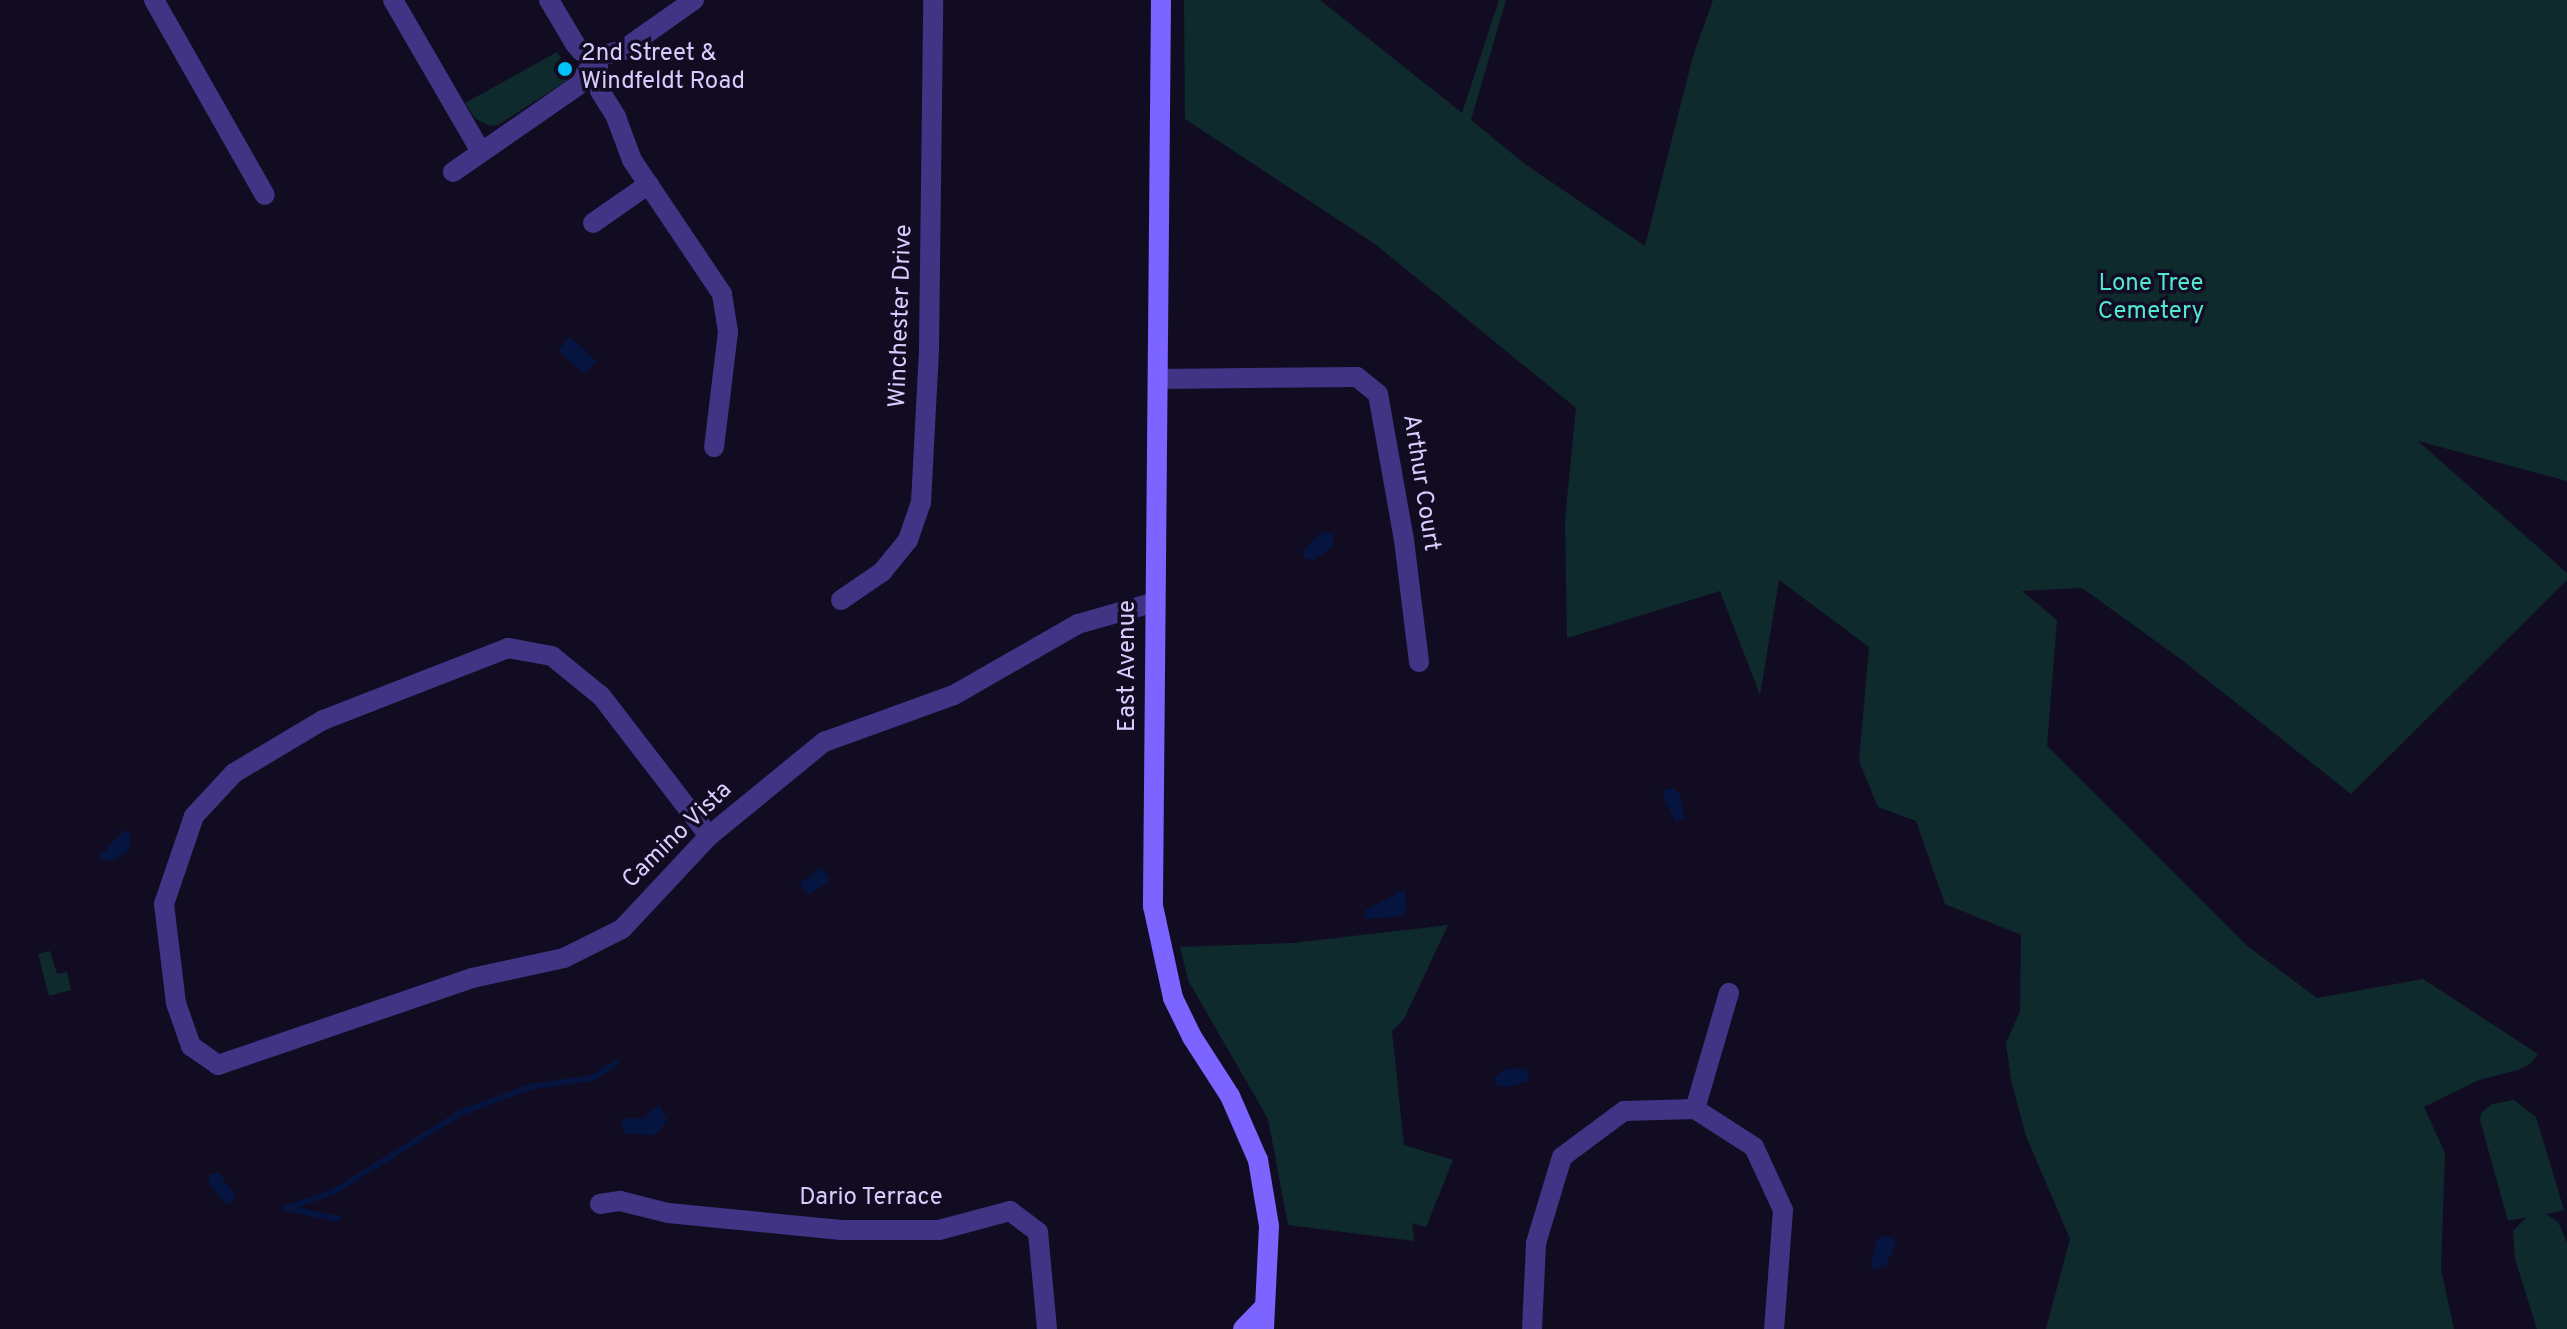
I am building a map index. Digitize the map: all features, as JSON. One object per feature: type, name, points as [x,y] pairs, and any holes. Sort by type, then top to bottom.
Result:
[{"type":"street","points":[[154,0],[265,195]]},
{"type":"street","points":[[393,0],[481,152]]},
{"type":"street","points":[[549,0],[575,44],[581,51],[597,57],[623,50],[694,0]]},
{"type":"street","name":"Winchester Drive","points":[[841,600],[882,572],[908,540],[921,503],[929,348],[933,0]]},
{"type":"street","name":"East Avenue","points":[[1161,0],[1153,906],[1173,998],[1192,1037],[1230,1096],[1258,1160],[1269,1226],[1264,1329]]},
{"type":"street","points":[[453,172],[577,86],[597,57]]},
{"type":"street","points":[[597,57],[600,91],[616,117],[632,160],[722,294],[728,332],[714,447]]},
{"type":"street","points":[[593,223],[649,184]]},
{"type":"street","name":"Arthur Court","points":[[1159,379],[1357,377],[1378,394],[1404,540],[1419,662]]},
{"type":"street","name":"Camino Vista","points":[[709,836],[601,696],[552,656],[508,648],[323,720],[234,773],[194,816],[164,904],[176,1003],[191,1046],[218,1065],[472,978],[564,958],[622,929],[709,836],[824,742],[954,695],[1078,624],[1155,602]]},
{"type":"street","points":[[1695,1109],[1729,993]]},
{"type":"street","points":[[1532,1329],[1536,1243],[1562,1157],[1624,1111],[1695,1109],[1754,1147],[1783,1210],[1774,1329]]},
{"type":"street","name":"Dario Terrace","points":[[600,1204],[620,1201],[668,1213],[841,1230],[939,1230],[1010,1211],[1038,1232],[1047,1329]]},
{"type":"street","points":[[1243,1329],[1264,1307]]},
{"type":"green space","name":"Lone Tree Cemetery","points":[[1184,0],[1320,0],[1462,113],[1499,0],[1506,0],[1471,120],[1525,164],[1645,246],[1693,56],[1713,0],[2567,0],[2567,481],[2418,441],[2567,573],[2567,580],[2351,794],[2182,660],[2082,588],[2022,591],[2057,620],[2047,746],[2246,945],[2317,998],[2423,979],[2538,1054],[2530,1064],[2518,1070],[2479,1080],[2424,1107],[2445,1153],[2441,1269],[2454,1329],[2046,1329],[2070,1239],[2026,1136],[2011,1080],[2006,1043],[2020,1011],[2021,935],[1945,904],[1916,821],[1878,807],[1859,761],[1869,647],[1779,580],[1760,695],[1720,591],[1567,638],[1565,520],[1576,408],[1375,244],[1185,119]]},
{"type":"green space","points":[[557,52],[569,72],[568,80],[498,125],[489,126],[475,118],[465,103]]},
{"type":"green space","points":[[1448,925],[1404,1019],[1392,1031],[1404,1145],[1453,1160],[1426,1227],[1412,1223],[1414,1241],[1288,1225],[1268,1119],[1188,980],[1180,947],[1293,943]]},
{"type":"green space","points":[[50,951],[57,974],[67,972],[71,990],[49,996],[38,954]]},
{"type":"green space","points":[[2514,1100],[2536,1117],[2564,1210],[2546,1214],[2558,1222],[2567,1242],[2567,1329],[2537,1329],[2515,1259],[2513,1231],[2527,1217],[2508,1221],[2480,1120],[2481,1113],[2492,1104]]},
{"type":"water","points":[[570,337],[597,361],[585,374],[558,350]]},
{"type":"water","points":[[1326,532],[1334,535],[1332,548],[1313,560],[1304,558],[1303,552],[1317,535]]},
{"type":"water","points":[[1673,788],[1680,795],[1684,818],[1676,822],[1663,797],[1664,790]]},
{"type":"water","points":[[125,829],[131,836],[129,851],[112,861],[99,858],[99,854]]},
{"type":"water","points":[[815,868],[823,869],[830,882],[807,895],[799,883],[813,875]]},
{"type":"water","points":[[1405,889],[1406,910],[1402,916],[1365,919],[1364,911]]},
{"type":"water","points":[[1527,1069],[1529,1081],[1506,1087],[1496,1085],[1494,1078],[1501,1071]]},
{"type":"water","points":[[659,1105],[667,1120],[656,1135],[626,1134],[621,1128],[624,1118],[642,1119]]},
{"type":"water","points":[[219,1173],[236,1196],[230,1204],[224,1203],[208,1182],[210,1174]]},
{"type":"water","points":[[1884,1235],[1895,1240],[1895,1246],[1886,1266],[1874,1269],[1871,1263],[1876,1241]]},
{"type":"waterway","points":[[338,1219],[287,1208],[333,1192],[460,1113],[530,1087],[592,1078],[616,1063]]},
{"type":"place","name":"2nd Street & Windfeldt Road","points":[[565,69]]}]
